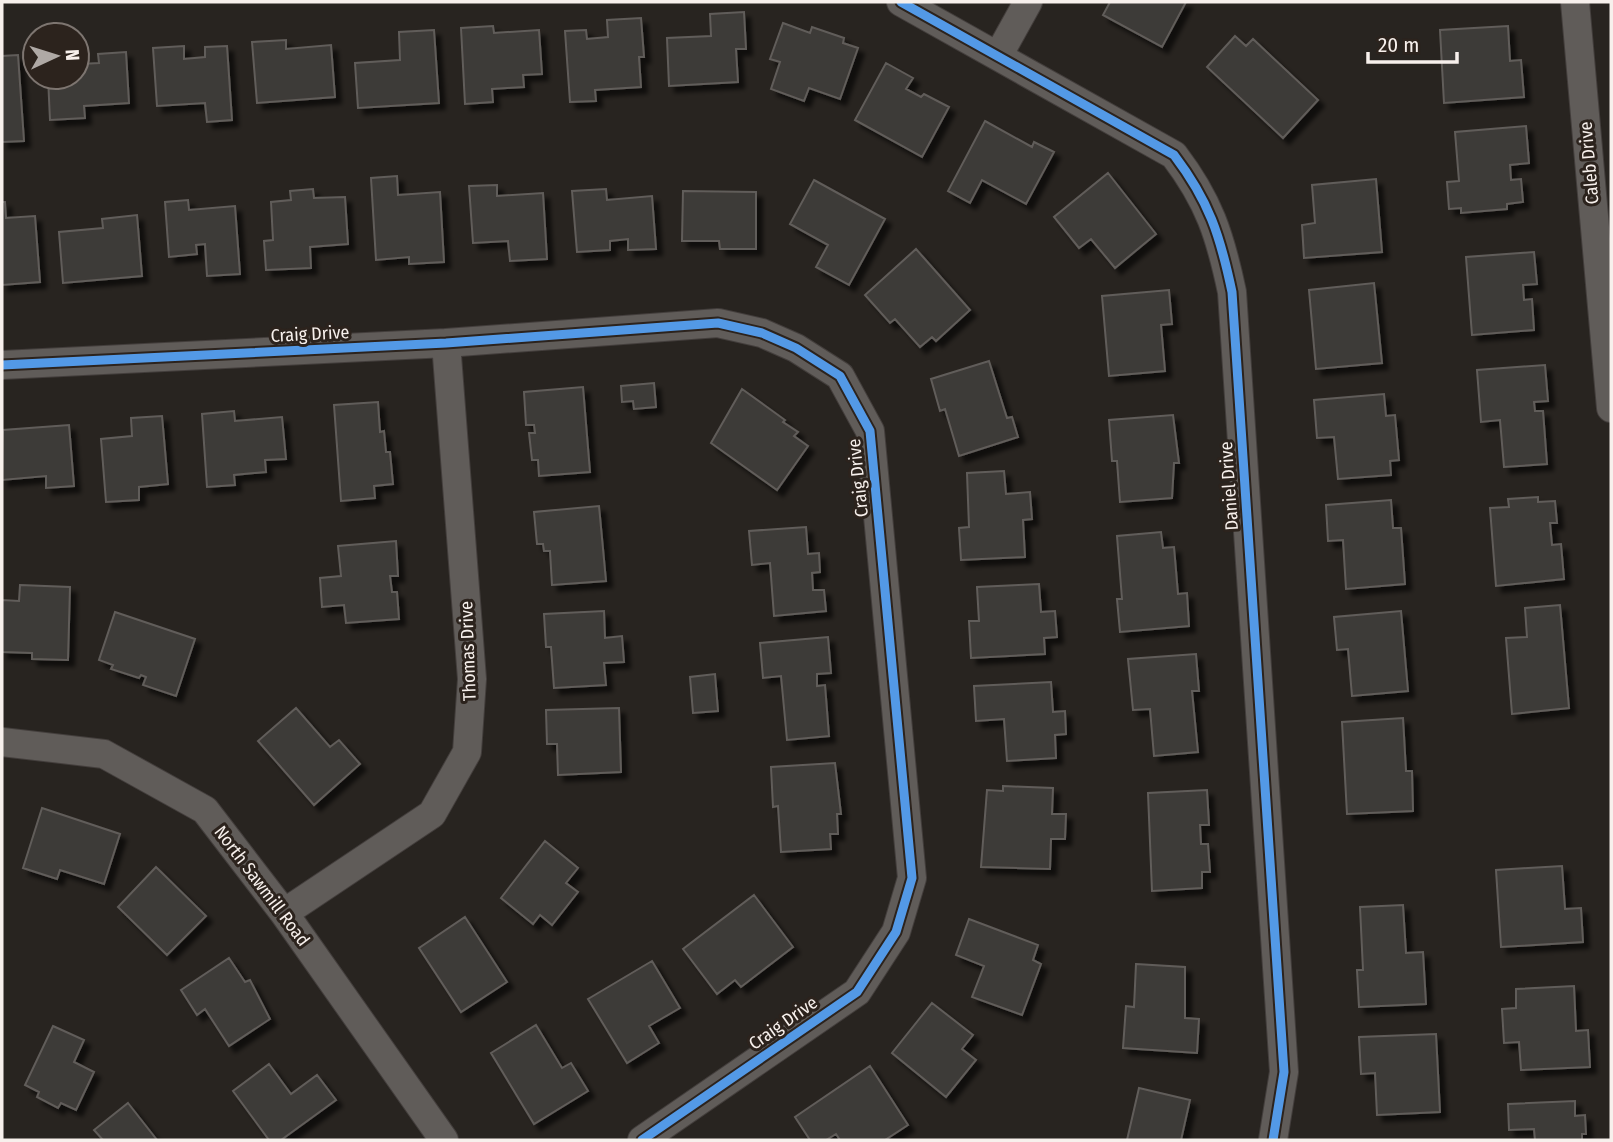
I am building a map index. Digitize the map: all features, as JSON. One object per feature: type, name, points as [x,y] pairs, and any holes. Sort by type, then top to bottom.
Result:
[{"type":"street","name":"Daniel Drive","points":[[901,2],[1174,155],[1198,187],[1221,240],[1232,292],[1284,1072],[1273,1140]]},
{"type":"street","points":[[998,56],[1028,2]]},
{"type":"street","name":"Caleb Drive","points":[[1575,2],[1611,408]]},
{"type":"street","name":"Craig Drive","points":[[2,365],[446,343],[718,323],[762,333],[796,348],[840,376],[870,431],[912,878],[896,932],[857,992],[642,1140]]},
{"type":"street","name":"Thomas Drive","points":[[284,912],[432,814],[467,752],[472,679],[446,343]]},
{"type":"street","name":"North Sawmill Road","points":[[2,742],[104,754],[205,810],[284,912],[444,1140]]},
{"type":"building","points":[[1110,2],[1186,2],[1162,47],[1103,15]]},
{"type":"building","points":[[744,12],[746,49],[736,49],[738,82],[669,86],[667,38],[711,36],[710,14]]},
{"type":"building","points":[[641,18],[644,57],[639,57],[641,87],[595,90],[596,101],[570,102],[565,31],[586,30],[587,39],[608,37],[607,20]]},
{"type":"building","points":[[783,23],[810,33],[812,27],[844,38],[843,43],[858,48],[840,99],[809,88],[804,101],[771,89],[780,62],[770,59]]},
{"type":"building","points":[[493,26],[494,33],[539,30],[542,74],[523,75],[524,87],[492,89],[493,102],[465,104],[461,28]]},
{"type":"building","points":[[1508,26],[1510,61],[1521,60],[1524,97],[1444,103],[1440,30]]},
{"type":"building","points":[[434,30],[439,103],[358,108],[355,63],[400,60],[399,32]]},
{"type":"building","points":[[1235,36],[1246,46],[1253,39],[1318,100],[1283,138],[1207,67]]},
{"type":"building","points":[[286,40],[286,49],[331,45],[335,97],[257,103],[252,42]]},
{"type":"building","points":[[184,46],[184,59],[205,57],[205,47],[227,46],[232,120],[207,122],[205,103],[157,106],[153,48]]},
{"type":"building","points":[[126,52],[129,103],[84,106],[85,118],[50,120],[49,91],[91,91],[91,63],[99,63],[98,54]]},
{"type":"building","points":[[18,55],[24,141],[2,142],[2,56]]},
{"type":"building","points":[[886,63],[913,78],[906,89],[921,97],[924,94],[949,107],[922,157],[855,120]]},
{"type":"building","points":[[985,121],[1032,147],[1034,142],[1054,152],[1026,204],[982,180],[970,203],[948,191]]},
{"type":"building","points":[[1526,126],[1529,163],[1510,165],[1511,180],[1521,179],[1523,202],[1507,204],[1507,209],[1461,213],[1461,208],[1449,209],[1447,182],[1459,181],[1455,132]]},
{"type":"building","points":[[1108,173],[1156,234],[1115,268],[1091,239],[1079,248],[1054,217]]},
{"type":"building","points":[[397,176],[398,195],[440,192],[444,262],[409,264],[409,257],[376,260],[371,178]]},
{"type":"building","points":[[1376,179],[1382,252],[1304,258],[1302,225],[1315,223],[1312,185]]},
{"type":"building","points":[[814,180],[885,219],[849,285],[816,267],[828,245],[790,224]]},
{"type":"building","points":[[497,185],[497,196],[543,193],[547,259],[510,261],[508,241],[473,243],[469,186]]},
{"type":"building","points":[[313,189],[314,198],[345,197],[348,244],[310,247],[311,268],[266,270],[264,241],[273,240],[271,202],[291,200],[290,191]]},
{"type":"building","points":[[606,189],[607,200],[652,196],[656,249],[628,250],[628,239],[610,241],[610,250],[577,252],[572,191]]},
{"type":"building","points":[[683,191],[756,192],[756,249],[720,249],[719,241],[682,241]]},
{"type":"building","points":[[188,200],[189,210],[235,206],[240,274],[207,276],[205,244],[196,245],[197,254],[169,257],[165,202]]},
{"type":"building","points":[[2,202],[5,202],[6,218],[35,216],[40,282],[2,285]]},
{"type":"building","points":[[137,215],[142,276],[63,283],[59,232],[103,228],[102,219]]},
{"type":"building","points":[[916,249],[970,310],[936,341],[932,337],[920,347],[895,319],[890,323],[865,295]]},
{"type":"building","points":[[1534,252],[1537,284],[1523,285],[1524,300],[1532,299],[1534,330],[1472,335],[1466,257]]},
{"type":"building","points":[[1374,283],[1382,363],[1316,369],[1309,290]]},
{"type":"building","points":[[1169,290],[1172,324],[1161,325],[1165,371],[1109,376],[1102,296]]},
{"type":"building","points":[[989,361],[1007,418],[1012,417],[1018,437],[959,456],[945,409],[940,411],[931,379]]},
{"type":"building","points":[[1545,365],[1548,401],[1534,402],[1535,411],[1543,411],[1547,464],[1504,467],[1500,420],[1481,422],[1477,370]]},
{"type":"building","points":[[654,383],[656,407],[634,409],[633,401],[622,402],[621,386]]},
{"type":"building","points":[[583,387],[590,472],[539,476],[538,460],[532,460],[529,433],[535,433],[534,425],[526,425],[524,392]]},
{"type":"building","points":[[742,389],[785,420],[783,422],[798,432],[794,436],[808,446],[777,490],[711,443]]},
{"type":"building","points":[[1384,394],[1386,416],[1395,415],[1399,460],[1390,461],[1391,475],[1338,479],[1334,437],[1317,438],[1314,400]]},
{"type":"building","points":[[378,402],[380,432],[384,431],[386,452],[390,452],[393,484],[374,486],[375,498],[341,501],[334,405]]},
{"type":"building","points":[[234,411],[235,421],[282,417],[286,459],[265,460],[266,472],[234,475],[235,485],[207,487],[202,414]]},
{"type":"building","points":[[1173,415],[1179,463],[1174,463],[1172,498],[1120,502],[1117,461],[1112,461],[1109,420]]},
{"type":"building","points":[[162,416],[168,484],[139,487],[139,500],[106,502],[101,439],[132,436],[131,418]]},
{"type":"building","points":[[69,425],[74,486],[46,488],[46,476],[2,480],[3,430]]},
{"type":"building","points":[[1004,471],[1006,494],[1030,492],[1032,519],[1023,520],[1025,557],[961,560],[959,528],[969,527],[967,473]]},
{"type":"building","points":[[1538,497],[1538,502],[1555,501],[1557,523],[1550,523],[1552,545],[1561,544],[1564,579],[1496,586],[1490,508],[1509,507],[1508,499]]},
{"type":"building","points":[[1391,500],[1393,528],[1401,528],[1405,584],[1346,589],[1343,540],[1328,541],[1326,505]]},
{"type":"building","points":[[599,506],[606,581],[552,585],[550,551],[544,551],[543,544],[537,544],[534,512]]},
{"type":"building","points":[[806,527],[808,554],[819,553],[820,572],[812,573],[813,590],[824,590],[826,611],[774,616],[770,563],[752,565],[749,531]]},
{"type":"building","points":[[1161,532],[1163,548],[1174,547],[1178,594],[1187,593],[1189,626],[1120,632],[1117,599],[1122,599],[1117,536]]},
{"type":"building","points":[[396,541],[398,576],[390,576],[392,592],[397,592],[399,619],[346,623],[344,605],[322,607],[320,578],[341,576],[338,546]]},
{"type":"building","points":[[1039,584],[1041,612],[1055,611],[1057,637],[1044,638],[1045,654],[971,658],[969,621],[979,621],[977,587]]},
{"type":"building","points":[[20,585],[70,587],[68,660],[32,659],[32,653],[2,652],[2,600],[19,601]]},
{"type":"building","points":[[1560,605],[1569,708],[1512,714],[1506,638],[1527,637],[1525,608]]},
{"type":"building","points":[[604,611],[605,638],[622,636],[624,662],[604,663],[606,685],[554,688],[551,647],[546,647],[544,614]]},
{"type":"building","points":[[1401,611],[1408,691],[1352,696],[1348,649],[1337,650],[1334,617]]},
{"type":"building","points":[[115,612],[195,639],[176,696],[143,685],[146,677],[141,675],[139,678],[111,669],[113,665],[99,660]]},
{"type":"building","points":[[828,637],[831,673],[817,674],[817,686],[825,685],[829,736],[787,740],[781,676],[763,678],[760,643]]},
{"type":"building","points":[[1196,654],[1199,691],[1192,691],[1198,752],[1154,756],[1150,709],[1133,710],[1128,659]]},
{"type":"building","points":[[715,674],[718,711],[693,713],[690,677]]},
{"type":"building","points":[[1051,682],[1053,712],[1065,711],[1066,734],[1055,735],[1056,758],[1007,761],[1004,719],[976,721],[974,686]]},
{"type":"building","points":[[296,708],[330,747],[339,740],[360,764],[314,805],[258,741]]},
{"type":"building","points":[[619,708],[621,772],[558,775],[557,744],[547,744],[546,710]]},
{"type":"building","points":[[1403,718],[1406,771],[1412,771],[1413,811],[1347,814],[1342,722]]},
{"type":"building","points":[[835,763],[841,814],[837,814],[838,834],[830,834],[831,849],[781,852],[778,806],[773,807],[771,767]]},
{"type":"building","points":[[1003,786],[1053,788],[1052,814],[1066,814],[1065,839],[1051,839],[1050,869],[981,867],[987,790],[1003,791]]},
{"type":"building","points":[[1207,790],[1209,825],[1200,825],[1201,844],[1208,844],[1210,872],[1202,872],[1202,888],[1152,891],[1148,793]]},
{"type":"building","points":[[42,808],[120,834],[104,884],[60,870],[57,879],[23,868]]},
{"type":"building","points":[[545,841],[578,868],[566,883],[578,892],[552,925],[540,915],[533,924],[501,898]]},
{"type":"building","points":[[1562,866],[1565,909],[1581,908],[1583,942],[1501,947],[1496,870]]},
{"type":"building","points":[[156,867],[206,916],[167,955],[118,907]]},
{"type":"building","points":[[754,895],[793,947],[741,987],[735,980],[717,994],[683,949]]},
{"type":"building","points":[[1403,905],[1406,953],[1423,952],[1426,1004],[1359,1007],[1357,970],[1363,970],[1360,907]]},
{"type":"building","points":[[465,917],[507,982],[461,1012],[419,948]]},
{"type":"building","points":[[969,919],[1038,945],[1033,960],[1041,964],[1022,1015],[972,997],[984,966],[956,955]]},
{"type":"building","points":[[229,958],[245,982],[250,980],[270,1019],[229,1046],[205,1009],[197,1015],[181,990]]},
{"type":"building","points":[[652,961],[680,1008],[649,1026],[659,1043],[627,1063],[588,999]]},
{"type":"building","points":[[1136,964],[1185,967],[1185,1018],[1199,1019],[1197,1053],[1123,1048],[1126,1006],[1134,1007]]},
{"type":"building","points":[[1574,986],[1576,1031],[1588,1030],[1590,1067],[1521,1070],[1519,1042],[1504,1043],[1502,1009],[1516,1008],[1516,989]]},
{"type":"building","points":[[932,1003],[973,1035],[962,1049],[976,1060],[946,1097],[892,1053]]},
{"type":"building","points":[[536,1025],[562,1068],[571,1063],[588,1091],[534,1124],[491,1053]]},
{"type":"building","points":[[53,1026],[84,1040],[74,1062],[94,1072],[76,1110],[61,1103],[58,1108],[37,1097],[39,1092],[25,1085]]},
{"type":"building","points":[[1436,1034],[1440,1112],[1377,1115],[1375,1073],[1361,1074],[1359,1037]]},
{"type":"building","points":[[269,1064],[291,1094],[317,1075],[336,1100],[281,1140],[269,1140],[233,1091]]},
{"type":"building","points":[[870,1066],[908,1125],[885,1140],[840,1140],[836,1134],[826,1140],[810,1140],[795,1117]]},
{"type":"building","points":[[1139,1088],[1190,1100],[1181,1140],[1127,1140]]},
{"type":"building","points":[[1575,1101],[1575,1116],[1585,1115],[1586,1134],[1582,1134],[1582,1140],[1535,1140],[1534,1129],[1509,1130],[1508,1104]]},
{"type":"building","points":[[128,1103],[157,1140],[103,1140],[94,1130]]},
{"type":"cycle path","points":[[901,2],[1174,155],[1205,204],[1218,236],[1232,292],[1284,1072],[1273,1140]]},
{"type":"cycle path","points":[[2,365],[446,343],[718,323],[762,333],[796,348],[840,376],[870,431],[912,878],[896,932],[857,992],[642,1140]]}]
